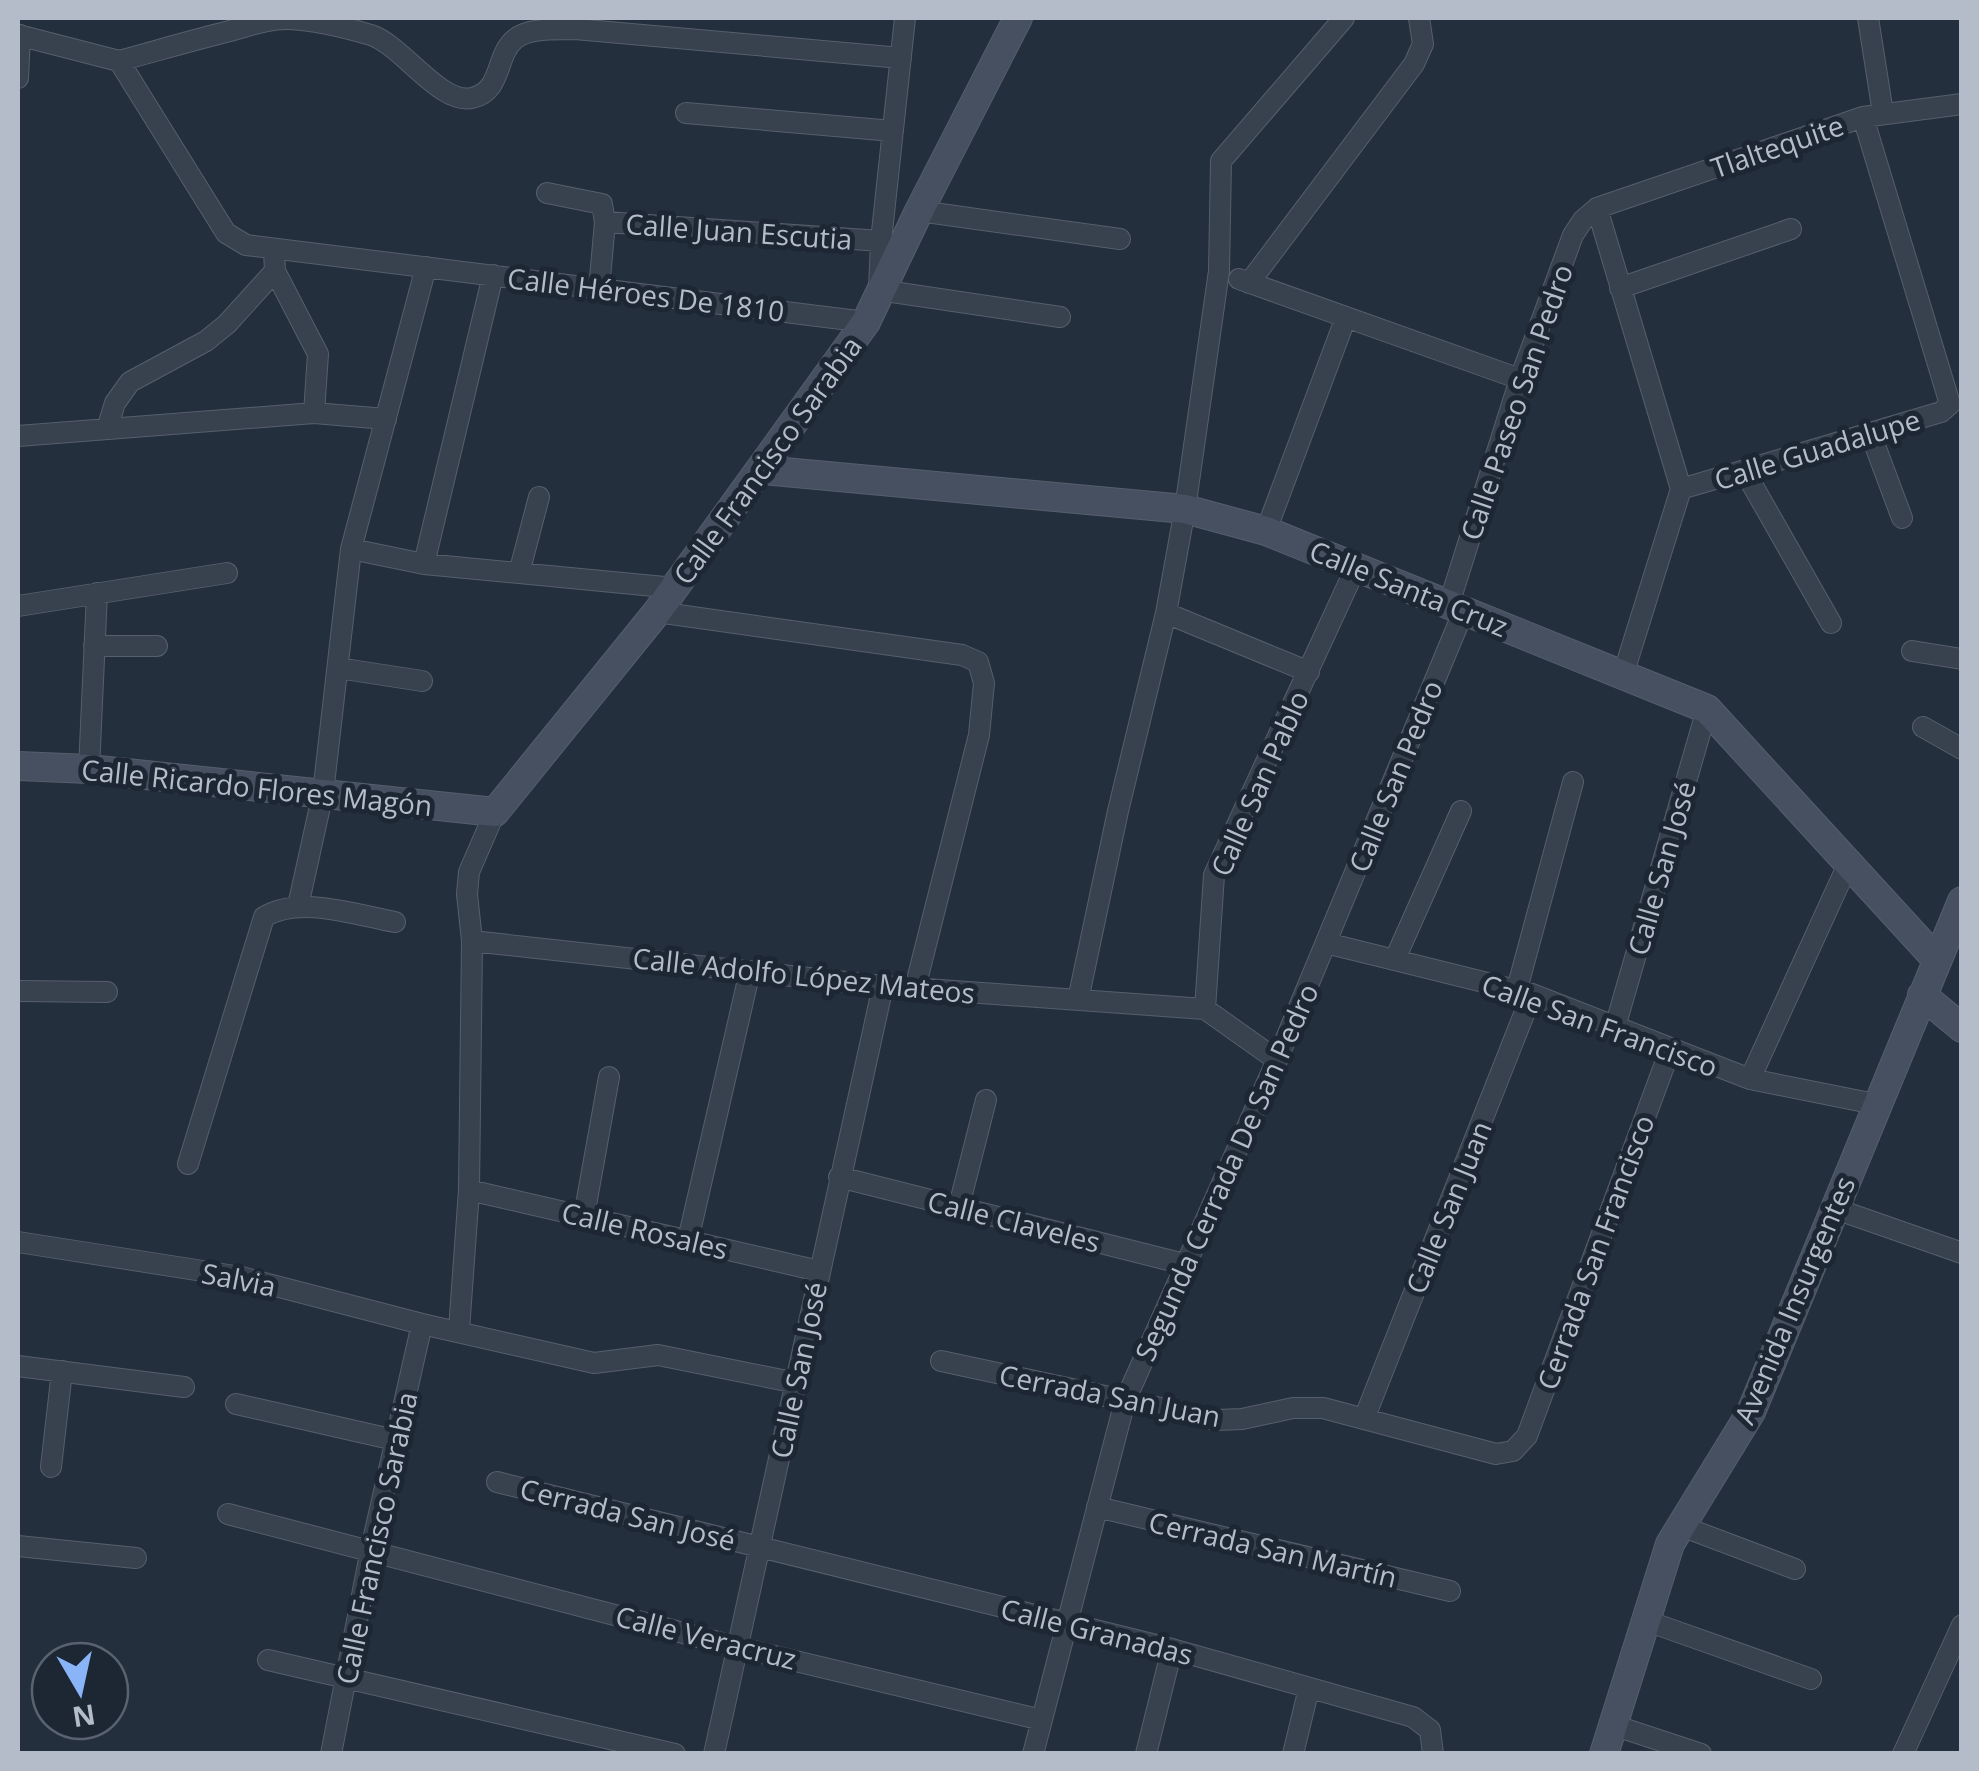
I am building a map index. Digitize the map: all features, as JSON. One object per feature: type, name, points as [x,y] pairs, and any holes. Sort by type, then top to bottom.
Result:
[{"type":"street","points":[[905,18],[879,290],[1060,316]]},
{"type":"street","name":"Calle Francisco Sarabia","points":[[472,941],[469,872],[496,812],[657,612],[866,322],[918,211],[1018,18]]},
{"type":"street","points":[[1078,1000],[1166,613],[1185,509],[1219,271],[1221,161],[1344,18]]},
{"type":"street","points":[[1249,282],[1414,64],[1423,44],[1418,18]]},
{"type":"street","points":[[1868,18],[1873,115]]},
{"type":"street","points":[[18,78],[19,35],[120,61],[204,28],[289,19],[373,36],[390,44],[453,96],[471,98],[488,90],[506,51],[515,39],[530,32],[575,28],[901,58]]},
{"type":"street","name":"Calle Héroes De 1810","points":[[120,61],[226,233],[274,261],[426,267],[866,322]]},
{"type":"street","name":"Tlaltequite","points":[[1597,208],[1873,115],[1962,104]]},
{"type":"street","points":[[686,113],[893,131]]},
{"type":"street","name":"Calle Guadalupe","points":[[1682,488],[1871,435],[1941,412],[1950,404],[1873,115]]},
{"type":"street","points":[[547,193],[598,201],[605,222]]},
{"type":"street","name":"Calle Guadalupe","points":[[1597,208],[1682,488],[1622,675]]},
{"type":"street","name":"Calle Paseo San Pedro","points":[[1456,607],[1520,379],[1573,235],[1597,208]]},
{"type":"street","points":[[918,211],[1120,239]]},
{"type":"street","name":"Calle Juan Escutia","points":[[599,289],[605,222],[881,241]]},
{"type":"street","points":[[1620,288],[1792,228]]},
{"type":"street","points":[[107,429],[115,402],[130,382],[206,341],[227,324],[274,261],[318,354],[314,412]]},
{"type":"street","points":[[298,906],[323,793],[352,549],[426,267]]},
{"type":"street","points":[[1219,271],[1520,379]]},
{"type":"street","points":[[424,564],[493,274]]},
{"type":"street","points":[[1266,531],[1346,317]]},
{"type":"street","points":[[18,436],[314,412],[386,419]]},
{"type":"street","points":[[1871,435],[1902,518]]},
{"type":"street","name":"Calle Santa Cruz","points":[[762,470],[1185,509],[1266,531],[1706,709],[1937,960]]},
{"type":"street","points":[[1745,472],[1831,623]]},
{"type":"street","points":[[519,573],[540,497]]},
{"type":"street","points":[[352,549],[424,564],[675,588]]},
{"type":"street","name":"Calle San Pablo","points":[[1206,1009],[1214,875],[1356,567]]},
{"type":"street","points":[[18,606],[227,573]]},
{"type":"street","points":[[89,769],[97,593]]},
{"type":"street","name":"Calle San Pedro","points":[[1326,943],[1456,607]]},
{"type":"street","points":[[657,612],[962,655],[978,662],[984,683],[978,736],[916,988]]},
{"type":"street","points":[[1166,613],[1309,672]]},
{"type":"street","points":[[94,646],[157,646]]},
{"type":"street","points":[[1912,651],[1962,659]]},
{"type":"street","points":[[338,668],[422,681]]},
{"type":"street","name":"Calle San José","points":[[1615,1027],[1706,709]]},
{"type":"street","points":[[1923,727],[1962,750]]},
{"type":"street","name":"Calle Ricardo Flores Magón","points":[[18,766],[89,769],[496,812]]},
{"type":"street","name":"Calle San Juan","points":[[1364,1419],[1524,992],[1572,782]]},
{"type":"street","points":[[1395,959],[1460,811]]},
{"type":"street","points":[[1750,1079],[1849,862]]},
{"type":"street","name":"Avenida Insurgentes","points":[[1604,1754],[1670,1544],[1751,1412],[1962,900]]},
{"type":"street","points":[[188,1164],[264,917],[280,908],[298,906],[395,922]]},
{"type":"street","points":[[459,1330],[470,1190],[472,941]]},
{"type":"street","name":"Calle Adolfo López Mateos","points":[[472,941],[883,986],[1206,1009]]},
{"type":"street","name":"Calle San Francisco","points":[[1326,943],[1524,992],[1750,1079],[1875,1104]]},
{"type":"street","name":"Segunda Cerrada De San Pedro","points":[[1124,1402],[1188,1265],[1326,943]]},
{"type":"street","points":[[688,1240],[750,972]]},
{"type":"street","name":"Calle San José","points":[[714,1754],[883,986]]},
{"type":"street","points":[[18,991],[107,992]]},
{"type":"street","points":[[1922,996],[1961,1026]]},
{"type":"street","points":[[1206,1009],[1277,1060]]},
{"type":"street","name":"Cerrada San Francisco","points":[[1513,1451],[1527,1436],[1670,1050]]},
{"type":"street","points":[[584,1216],[609,1078]]},
{"type":"street","points":[[959,1206],[986,1100]]},
{"type":"street","name":"Calle Claveles","points":[[840,1177],[1188,1265]]},
{"type":"street","name":"Calle Rosales","points":[[470,1190],[820,1271]]},
{"type":"street","points":[[1834,1208],[1962,1253]]},
{"type":"street","name":"Salvia","points":[[18,1242],[242,1276],[422,1324],[594,1363],[658,1355],[797,1383]]},
{"type":"street","name":"Calle Francisco Sarabia","points":[[331,1754],[371,1549],[422,1324]]},
{"type":"street","name":"Cerrada San Juan","points":[[941,1360],[1217,1420],[1292,1408],[1322,1408],[1496,1454],[1513,1451]]},
{"type":"street","points":[[18,1366],[184,1387]]},
{"type":"street","points":[[52,1466],[62,1371]]},
{"type":"street","points":[[1033,1754],[1124,1402]]},
{"type":"street","points":[[236,1404],[396,1440]]},
{"type":"street","name":"Cerrada San José","points":[[497,1482],[760,1546]]},
{"type":"street","name":"Cerrada San Martín","points":[[1097,1508],[1450,1591]]},
{"type":"street","name":"Calle Veracruz","points":[[228,1514],[737,1646],[1042,1720]]},
{"type":"street","points":[[1680,1526],[1795,1568]]},
{"type":"street","points":[[18,1546],[136,1558]]},
{"type":"street","name":"Calle Granadas","points":[[760,1546],[1172,1648],[1413,1717],[1430,1730],[1433,1754]]},
{"type":"street","points":[[1647,1622],[1811,1679]]},
{"type":"street","points":[[1903,1754],[1962,1625]]},
{"type":"street","points":[[1146,1754],[1172,1648]]},
{"type":"street","points":[[268,1660],[674,1754]]},
{"type":"street","points":[[1293,1754],[1309,1688]]},
{"type":"street","points":[[1613,1725],[1701,1754]]}]
